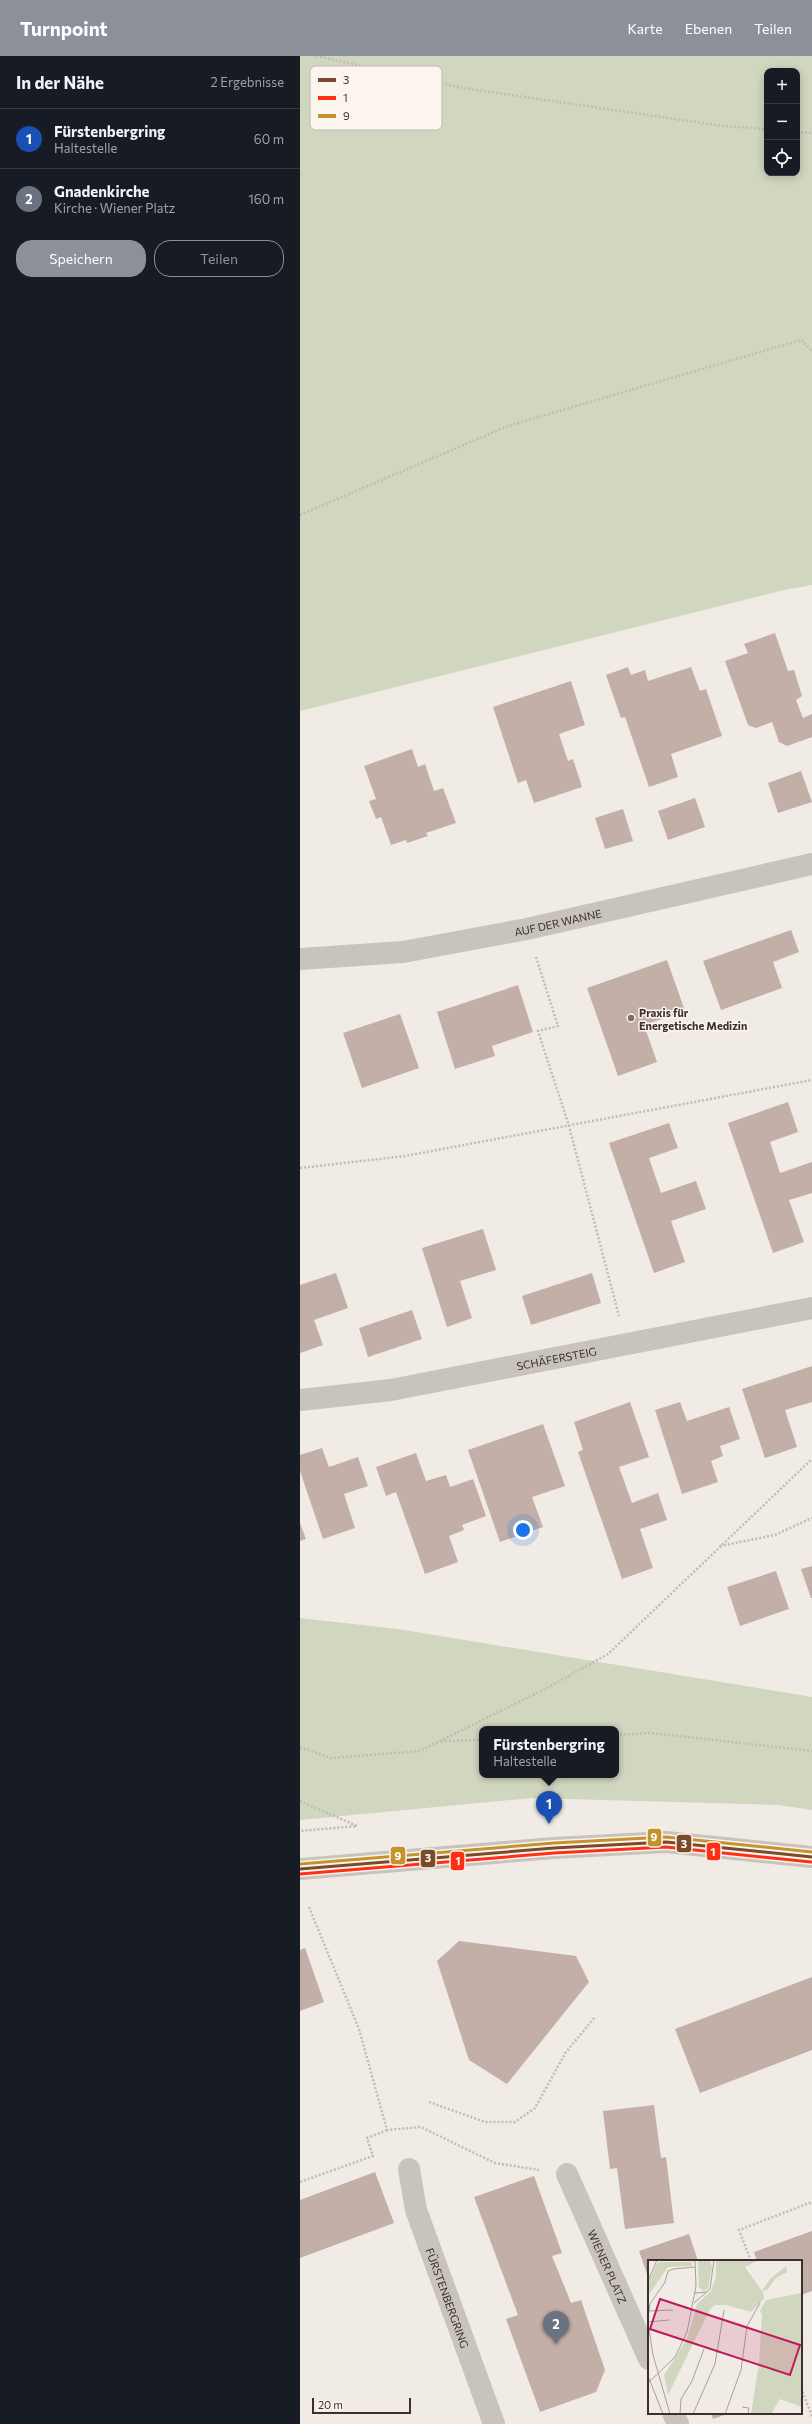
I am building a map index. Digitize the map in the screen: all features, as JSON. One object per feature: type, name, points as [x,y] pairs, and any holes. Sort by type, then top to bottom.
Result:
[{"type":"street","name":"AUF DER WANNE","points":[[300,959],[404,952],[526,928],[812,864]]},
{"type":"street","name":"SCHÄFERSTEIG","points":[[300,1400],[391,1390],[627,1346],[812,1308]]},
{"type":"street","points":[[300,1869],[554,1848],[666,1842],[812,1857]]},
{"type":"street","name":"FÜRSTENBERGRING","points":[[410,2170],[416,2210],[494,2424]]},
{"type":"street","name":"WIENER PLATZ","points":[[567,2174],[648,2357]]},
{"type":"street","points":[[673,2414],[678,2424]]},
{"type":"path","points":[[316,56],[362,66]]},
{"type":"path","points":[[442,83],[463,88],[723,126],[764,129]]},
{"type":"path","points":[[800,132],[812,133]]},
{"type":"path","points":[[300,515],[508,426],[801,340],[812,351]]},
{"type":"path","points":[[526,928],[558,1026],[538,1031],[569,1126],[627,1346]]},
{"type":"path","points":[[300,1168],[405,1156],[812,1080]]},
{"type":"path","points":[[300,1747],[331,1758],[420,1751],[549,1687],[608,1654],[812,1459]]},
{"type":"path","points":[[720,1546],[775,1535],[812,1518]]},
{"type":"path","points":[[619,1736],[650,1734],[812,1750]]},
{"type":"path","points":[[439,1741],[479,1740]]},
{"type":"path","points":[[300,1801],[357,1826],[300,1831]]},
{"type":"path","points":[[309,1907],[359,2029],[387,2130]]},
{"type":"path","points":[[429,2102],[485,2122],[515,2122],[535,2108],[566,2052],[595,2017]]},
{"type":"path","points":[[300,2182],[373,2156],[367,2138],[387,2130],[421,2128],[495,2163],[567,2174]]},
{"type":"path","points":[[751,2260],[739,2230],[812,2202]]},
{"type":"path","points":[[802,2391],[812,2416]]},
{"type":"green space","points":[[300,56],[812,56],[812,585],[784,590],[300,711]]},
{"type":"green space","points":[[300,1618],[398,1629],[812,1697],[812,1810],[779,1805],[532,1798],[300,1820]]},
{"type":"building","points":[[775,633],[788,671],[794,670],[802,696],[796,700],[803,718],[812,714],[812,737],[787,746],[779,742],[772,722],[756,728],[748,725],[725,661],[748,653],[744,644]]},
{"type":"building","points":[[628,667],[631,675],[645,670],[648,681],[691,667],[700,691],[706,689],[722,736],[671,754],[678,777],[649,787],[625,717],[621,718],[606,675]]},
{"type":"building","points":[[571,681],[585,725],[559,734],[568,761],[573,759],[582,787],[534,803],[526,780],[518,783],[493,707]]},
{"type":"building","points":[[412,749],[418,767],[425,764],[434,791],[443,788],[456,823],[426,833],[428,836],[407,843],[406,840],[391,845],[381,817],[376,819],[369,801],[376,799],[364,766]]},
{"type":"building","points":[[801,771],[812,802],[778,813],[768,783]]},
{"type":"building","points":[[695,798],[705,827],[668,840],[658,811]]},
{"type":"building","points":[[623,809],[633,841],[605,849],[595,818]]},
{"type":"building","points":[[791,930],[799,952],[773,962],[782,988],[721,1010],[703,961]]},
{"type":"building","name":"Praxis für Energetische Medizin","points":[[667,960],[685,1011],[644,1025],[657,1062],[618,1076],[587,988]]},
{"type":"building","points":[[518,985],[533,1032],[492,1046],[495,1056],[455,1069],[437,1012]]},
{"type":"building","points":[[400,1014],[419,1068],[362,1088],[343,1033]]},
{"type":"building","points":[[788,1102],[798,1132],[770,1142],[780,1173],[812,1162],[812,1193],[789,1200],[804,1242],[773,1253],[728,1123]]},
{"type":"building","points":[[669,1123],[678,1148],[649,1158],[661,1193],[696,1181],[706,1209],[671,1221],[685,1262],[654,1273],[609,1143]]},
{"type":"building","points":[[483,1229],[496,1270],[460,1281],[472,1318],[447,1327],[422,1248]]},
{"type":"building","points":[[336,1273],[348,1308],[314,1320],[323,1345],[300,1353],[300,1285]]},
{"type":"building","points":[[592,1273],[601,1303],[531,1325],[522,1296]]},
{"type":"building","points":[[412,1310],[422,1339],[368,1357],[359,1328]]},
{"type":"building","points":[[812,1366],[812,1402],[785,1410],[797,1447],[765,1458],[742,1389]]},
{"type":"building","points":[[630,1402],[649,1457],[619,1467],[632,1503],[658,1493],[667,1520],[640,1529],[653,1568],[622,1579],[578,1452],[583,1450],[574,1422]]},
{"type":"building","points":[[680,1402],[687,1421],[729,1407],[740,1439],[720,1446],[723,1456],[711,1461],[718,1482],[682,1494],[655,1410]]},
{"type":"building","points":[[543,1424],[565,1486],[532,1497],[543,1527],[500,1542],[468,1450]]},
{"type":"building","points":[[322,1448],[329,1467],[358,1457],[368,1486],[344,1494],[355,1528],[323,1539],[300,1471],[300,1455]]},
{"type":"building","points":[[416,1453],[426,1481],[446,1475],[450,1487],[473,1479],[486,1516],[462,1525],[464,1530],[449,1536],[458,1562],[425,1574],[396,1492],[386,1496],[376,1467]]},
{"type":"building","points":[[300,1523],[306,1539],[300,1541]]},
{"type":"building","points":[[812,1566],[812,1598],[811,1598],[801,1569]]},
{"type":"building","points":[[776,1571],[789,1609],[740,1626],[727,1587]]},
{"type":"building","points":[[459,1941],[576,1956],[589,1982],[507,2084],[469,2060],[437,1961]]},
{"type":"building","points":[[305,1948],[324,2002],[300,2011],[300,1950]]},
{"type":"building","points":[[812,1977],[812,2050],[700,2093],[675,2029]]},
{"type":"building","points":[[654,2105],[661,2158],[666,2157],[674,2223],[625,2229],[617,2168],[610,2169],[603,2111]]},
{"type":"building","points":[[375,2172],[394,2223],[300,2258],[300,2200]]},
{"type":"building","points":[[534,2176],[562,2253],[552,2256],[571,2303],[581,2300],[605,2370],[596,2392],[540,2412],[506,2319],[518,2315],[474,2197]]},
{"type":"building","points":[[812,2231],[812,2291],[802,2295],[802,2260],[757,2260],[754,2252]]},
{"type":"building","points":[[689,2234],[698,2260],[648,2260],[648,2277],[639,2251]]},
{"type":"building","points":[[711,2414],[727,2414],[713,2419]]},
{"type":"transit line","name":"9","points":[[300,1864],[554,1843],[666,1837],[812,1852]]},
{"type":"transit line","name":"3","points":[[300,1869],[554,1848],[666,1842],[812,1857]]},
{"type":"transit line","name":"1","points":[[300,1874],[554,1853],[666,1847],[811,1862]]},
{"type":"place","name":"Praxis für Energetische Medizin","points":[[631,1018]]},
{"type":"place","name":"Fürstenbergring","points":[[549,1824]]},
{"type":"place","name":"Gnadenkirche","points":[[556,2344]]}]
